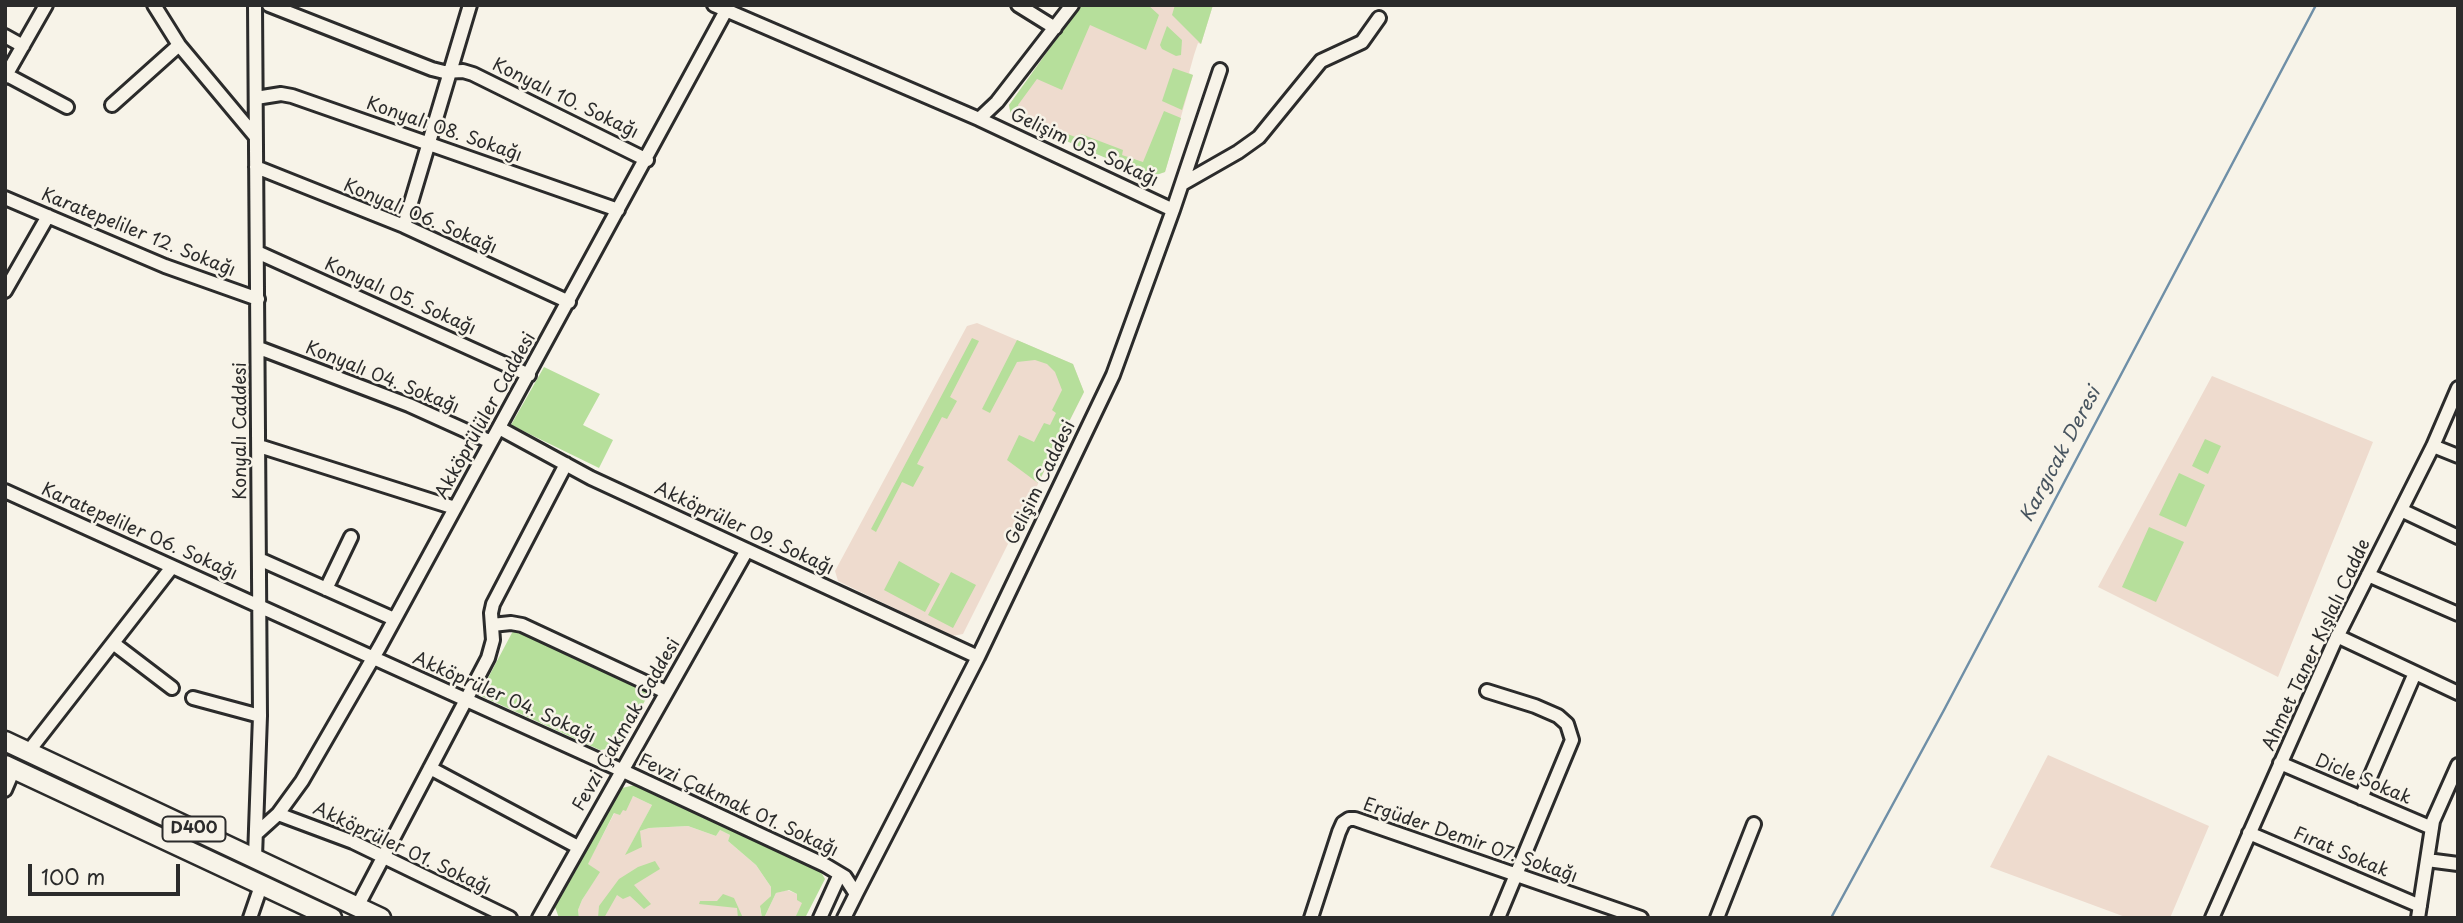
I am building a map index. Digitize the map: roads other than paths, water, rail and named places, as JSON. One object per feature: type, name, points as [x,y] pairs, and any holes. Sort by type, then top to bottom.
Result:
[{"type":"highway","name":"D400","points":[[5,741],[381,918]]},
{"type":"highway","name":"D400","points":[[10,767],[332,918]]},
{"type":"street","points":[[46,5],[6,76],[67,107]]},
{"type":"street","points":[[154,5],[179,45],[255,136]]},
{"type":"street","name":"Konyalı Caddesi","points":[[255,857],[260,716],[256,5]]},
{"type":"street","name":"Konyalı 10. Sokağı","points":[[269,5],[432,69],[473,74],[647,160]]},
{"type":"street","points":[[404,226],[470,5]]},
{"type":"street","points":[[1018,5],[1055,28]]},
{"type":"street","points":[[979,118],[997,102],[1072,5]]},
{"type":"street","name":"Gelişim 03. Sokağı","points":[[723,7],[979,118],[1173,210]]},
{"type":"street","name":"Akköprülüler Caddesi","points":[[257,833],[278,814],[302,781],[373,658],[647,160],[723,7]]},
{"type":"street","points":[[1182,184],[1259,137],[1321,61],[1362,42],[1379,18]]},
{"type":"street","points":[[5,36],[23,46]]},
{"type":"street","points":[[113,105],[179,45]]},
{"type":"street","name":"Gelişim Caddesi","points":[[844,918],[978,657],[1113,374],[1173,210],[1220,70]]},
{"type":"street","name":"Konyalı 08. Sokağı","points":[[256,98],[281,94],[292,96],[618,210]]},
{"type":"street","name":"Konyalı 06. Sokağı","points":[[256,167],[404,226],[569,302]]},
{"type":"street","name":"Karatepeliler 12. Sokağı","points":[[5,198],[165,266],[258,299]]},
{"type":"street","points":[[5,292],[48,216]]},
{"type":"street","name":"Konyalı 05. Sokağı","points":[[257,252],[529,375]]},
{"type":"street","name":"Konyalı 04. Sokağı","points":[[259,348],[409,405],[491,442]]},
{"type":"street","name":"Ahmet Taner Kışlalı Cadde","points":[[2216,916],[2249,833],[2337,636],[2433,446],[2458,388]]},
{"type":"street","name":"Akköprüler 09. Sokağı","points":[[499,428],[566,464],[978,657]]},
{"type":"street","points":[[259,446],[455,508]]},
{"type":"street","points":[[2433,446],[2458,456]]},
{"type":"street","points":[[357,906],[492,649],[493,604],[566,464]]},
{"type":"street","name":"Karatepeliler 06. Sokağı","points":[[5,491],[373,658]]},
{"type":"street","points":[[2400,510],[2458,537]]},
{"type":"street","points":[[326,589],[351,537]]},
{"type":"street","name":"Fevzi Çakmak Caddesi","points":[[538,918],[747,550]]},
{"type":"street","points":[[259,559],[394,619]]},
{"type":"street","points":[[28,752],[172,567]]},
{"type":"street","points":[[2368,575],[2458,614]]},
{"type":"street","points":[[492,625],[522,625],[666,692]]},
{"type":"street","points":[[2337,636],[2458,693]]},
{"type":"street","points":[[113,643],[172,688]]},
{"type":"street","name":"Akköprüler 04. Sokağı","points":[[373,658],[621,769]]},
{"type":"street","points":[[2361,798],[2415,673]]},
{"type":"street","points":[[1487,691],[1558,716],[1567,724],[1573,740],[1498,918]]},
{"type":"street","points":[[193,698],[260,716]]},
{"type":"street","name":"Dicle Sokak","points":[[2280,764],[2432,828]]},
{"type":"street","points":[[2419,912],[2432,828],[2458,765]]},
{"type":"street","points":[[5,790],[10,767]]},
{"type":"street","points":[[430,768],[578,847]]},
{"type":"street","name":"Fevzi Çakmak 01. Sokağı","points":[[621,769],[840,874]]},
{"type":"street","name":"Akköprüler 01. Sokağı","points":[[278,814],[331,833],[510,918]]},
{"type":"street","name":"Ergüder Demir 07. Sokağı","points":[[1311,918],[1339,832],[1343,823],[1349,819],[1642,918]]},
{"type":"street","points":[[1717,918],[1755,824]]},
{"type":"street","name":"Fırat Sokak","points":[[2249,833],[2419,912]]},
{"type":"street","points":[[2427,860],[2458,864]]},
{"type":"street","points":[[820,918],[840,874],[856,894]]},
{"type":"street","points":[[250,918],[261,886]]},
{"type":"waterway","name":"Kargıcak Deresi","points":[[1831,918],[1944,710],[2316,5]]}]
